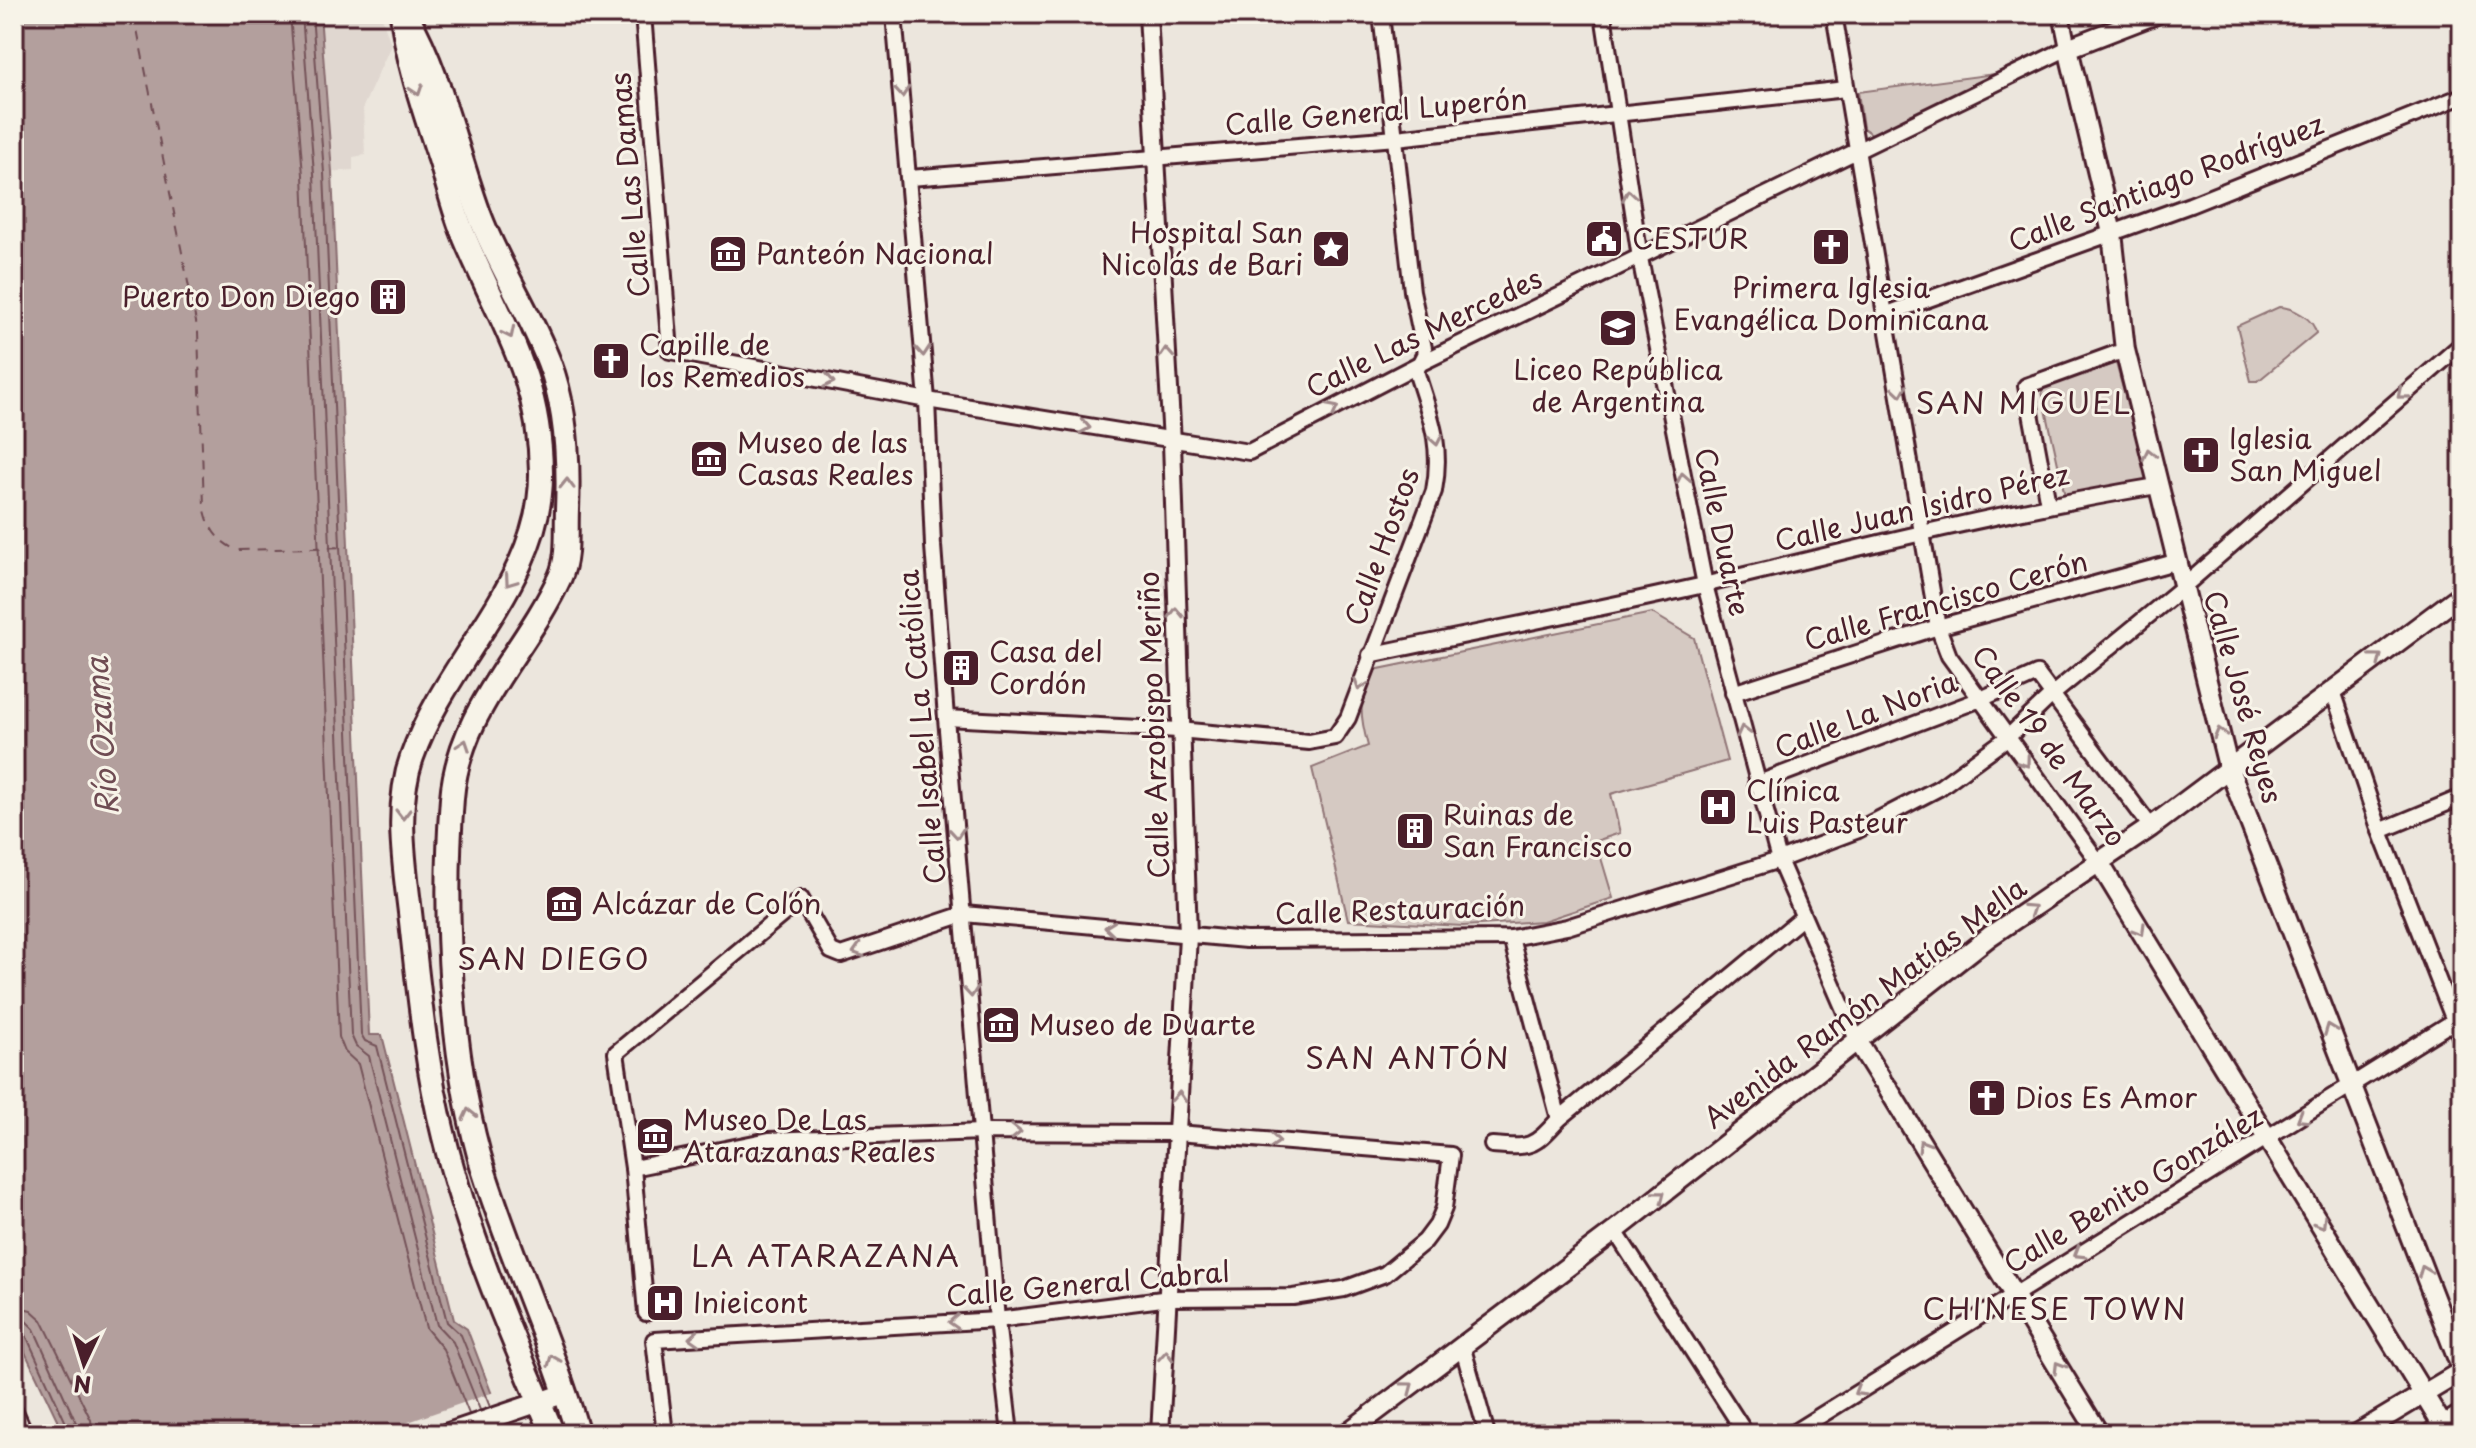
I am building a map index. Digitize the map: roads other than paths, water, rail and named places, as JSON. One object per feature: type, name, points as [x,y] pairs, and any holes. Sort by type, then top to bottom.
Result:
[{"type":"main road","points":[[404,14],[430,55],[481,217],[550,363],[567,451],[567,546],[561,575],[485,700],[463,745],[452,795],[450,847],[453,988],[468,1113],[485,1175],[566,1393],[578,1434]]},
{"type":"main road","points":[[404,14],[408,62],[463,234],[519,355],[537,414],[541,476],[531,536],[520,567],[430,714],[409,772],[403,799],[403,843],[422,1022],[444,1137],[483,1260],[553,1434]]},
{"type":"main road","name":"Calle Las Mercedes","points":[[2068,48],[2156,14]]},
{"type":"main road","name":"Calle José Reyes","points":[[2068,48],[2112,233],[2125,350],[2175,562],[2228,766],[2462,1370]]},
{"type":"main road","name":"Avenida Ramón Matías Mella","points":[[1346,1434],[1615,1231],[1990,936],[2100,864],[2462,594]]},
{"type":"main road","name":"Calle 19 de Marzo","points":[[2100,864],[2426,1393],[2441,1431]]},
{"type":"main road","points":[[1858,1042],[2099,1434]]},
{"type":"main road","points":[[2357,1434],[2462,1370]]},
{"type":"main road","points":[[445,1434],[566,1393]]},
{"type":"main road","points":[[14,1414],[23,1434]]},
{"type":"main road","points":[[2441,1431],[2462,1414]]},
{"type":"street","name":"Calle Las Damas","points":[[643,14],[670,351]]},
{"type":"street","name":"Calle Isabel La Católica","points":[[894,14],[927,400],[933,546],[946,718],[997,1320],[1010,1434]]},
{"type":"street","name":"Calle Arzobispo Meriño","points":[[1148,14],[1172,442],[1188,936],[1160,1434]]},
{"type":"street","name":"Calle Hostos","points":[[1179,730],[1309,742],[1335,737],[1348,718],[1434,491],[1439,460],[1437,439],[1416,371],[1425,353],[1412,291],[1381,14]]},
{"type":"street","name":"Calle Duarte","points":[[1603,14],[1616,116],[1640,258],[1705,585],[1756,784],[1779,860],[1858,1042]]},
{"type":"street","name":"Calle 19 de Marzo","points":[[1834,14],[1938,627],[1949,656],[2100,864]]},
{"type":"street","name":"Calle José Reyes","points":[[2061,14],[2068,48]]},
{"type":"street","name":"Calle Las Mercedes","points":[[670,351],[927,400],[1172,442],[1249,452],[1417,365],[2068,48]]},
{"type":"street","name":"Calle General Luperón","points":[[910,178],[1396,138],[1846,89]]},
{"type":"street","name":"Calle Santiago Rodríguez","points":[[1887,314],[2112,233],[2462,96]]},
{"type":"street","points":[[2182,588],[2462,344]]},
{"type":"street","points":[[2048,504],[2026,386],[2125,350]]},
{"type":"street","name":"Calle Juan Isidro Pérez","points":[[1370,655],[1705,585],[1923,531],[2048,504],[2157,486]]},
{"type":"street","name":"Calle Francisco Cerón","points":[[1733,693],[1938,627],[2175,562]]},
{"type":"street","name":"Calle Restauración","points":[[633,1168],[616,1053],[801,899],[831,951],[841,955],[964,914],[1246,940],[1511,938],[1567,927],[1779,860],[1898,812],[1939,788],[2007,738],[2054,693],[2182,588]]},
{"type":"street","name":"Calle La Noria","points":[[1756,784],[1981,699],[2037,674],[2054,693]]},
{"type":"street","points":[[2333,691],[2380,831],[2458,1018],[2462,1041]]},
{"type":"street","points":[[2054,693],[2151,827]]},
{"type":"street","points":[[946,718],[1179,730]]},
{"type":"street","points":[[2380,831],[2462,797]]},
{"type":"street","points":[[1492,1145],[1526,1148],[1803,917]]},
{"type":"street","points":[[1511,938],[1559,1119]]},
{"type":"street","name":"Calle Benito González","points":[[1791,1434],[2014,1292],[2353,1087],[2458,1018]]},
{"type":"street","points":[[646,1313],[633,1168],[769,1140],[982,1132],[1177,1133]]},
{"type":"street","name":"Calle General Cabral","points":[[665,1434],[652,1345],[654,1340],[997,1320],[1170,1298],[1293,1297],[1344,1289],[1385,1274],[1425,1241],[1437,1225],[1444,1208],[1451,1155],[1177,1133]]},
{"type":"street","points":[[1615,1231],[1746,1434]]},
{"type":"street","points":[[1462,1345],[1487,1434]]},
{"type":"water","name":"Río Ozama","points":[[14,14],[320,14],[332,172],[369,1035],[382,1035],[454,1320],[467,1329],[507,1434],[64,1434],[14,1329]]},
{"type":"place","name":"CESTUR","points":[[1604,239]]},
{"type":"place","name":"Primera Iglesia Evangélica Dominicana","points":[[1831,247]]},
{"type":"place","name":"Hospital San Nicolás de Bari","points":[[1331,249]]},
{"type":"place","name":"Panteón Nacional","points":[[728,254]]},
{"type":"place","name":"Puerto Don Diego","points":[[388,297]]},
{"type":"place","name":"Liceo República de Argentina","points":[[1618,328]]},
{"type":"place","name":"Capille de los Remedios","points":[[611,361]]},
{"type":"place","name":"Iglesia San Miguel","points":[[2201,455]]},
{"type":"place","name":"Museo de las Casas Reales","points":[[709,459]]},
{"type":"place","name":"Casa del Cordón","points":[[961,668]]},
{"type":"place","name":"Clínica Luis Pasteur","points":[[1718,807]]},
{"type":"place","name":"Ruinas de San Francisco","points":[[1415,831]]},
{"type":"place","name":"Alcázar de Colón","points":[[564,904]]},
{"type":"place","name":"Museo de Duarte","points":[[1001,1025]]},
{"type":"place","name":"Dios Es Amor","points":[[1987,1098]]},
{"type":"place","name":"Museo De Las Atarazanas Reales","points":[[655,1136]]},
{"type":"place","name":"Inieicont","points":[[665,1303]]},
{"type":"district","name":"SAN MIGUEL","points":[[2024,404]]},
{"type":"district","name":"SAN DIEGO","points":[[554,960]]},
{"type":"district","name":"SAN ANTÓN","points":[[1408,1059]]},
{"type":"district","name":"LA ATARAZANA","points":[[826,1257]]},
{"type":"district","name":"CHINESE TOWN","points":[[2055,1310]]}]
